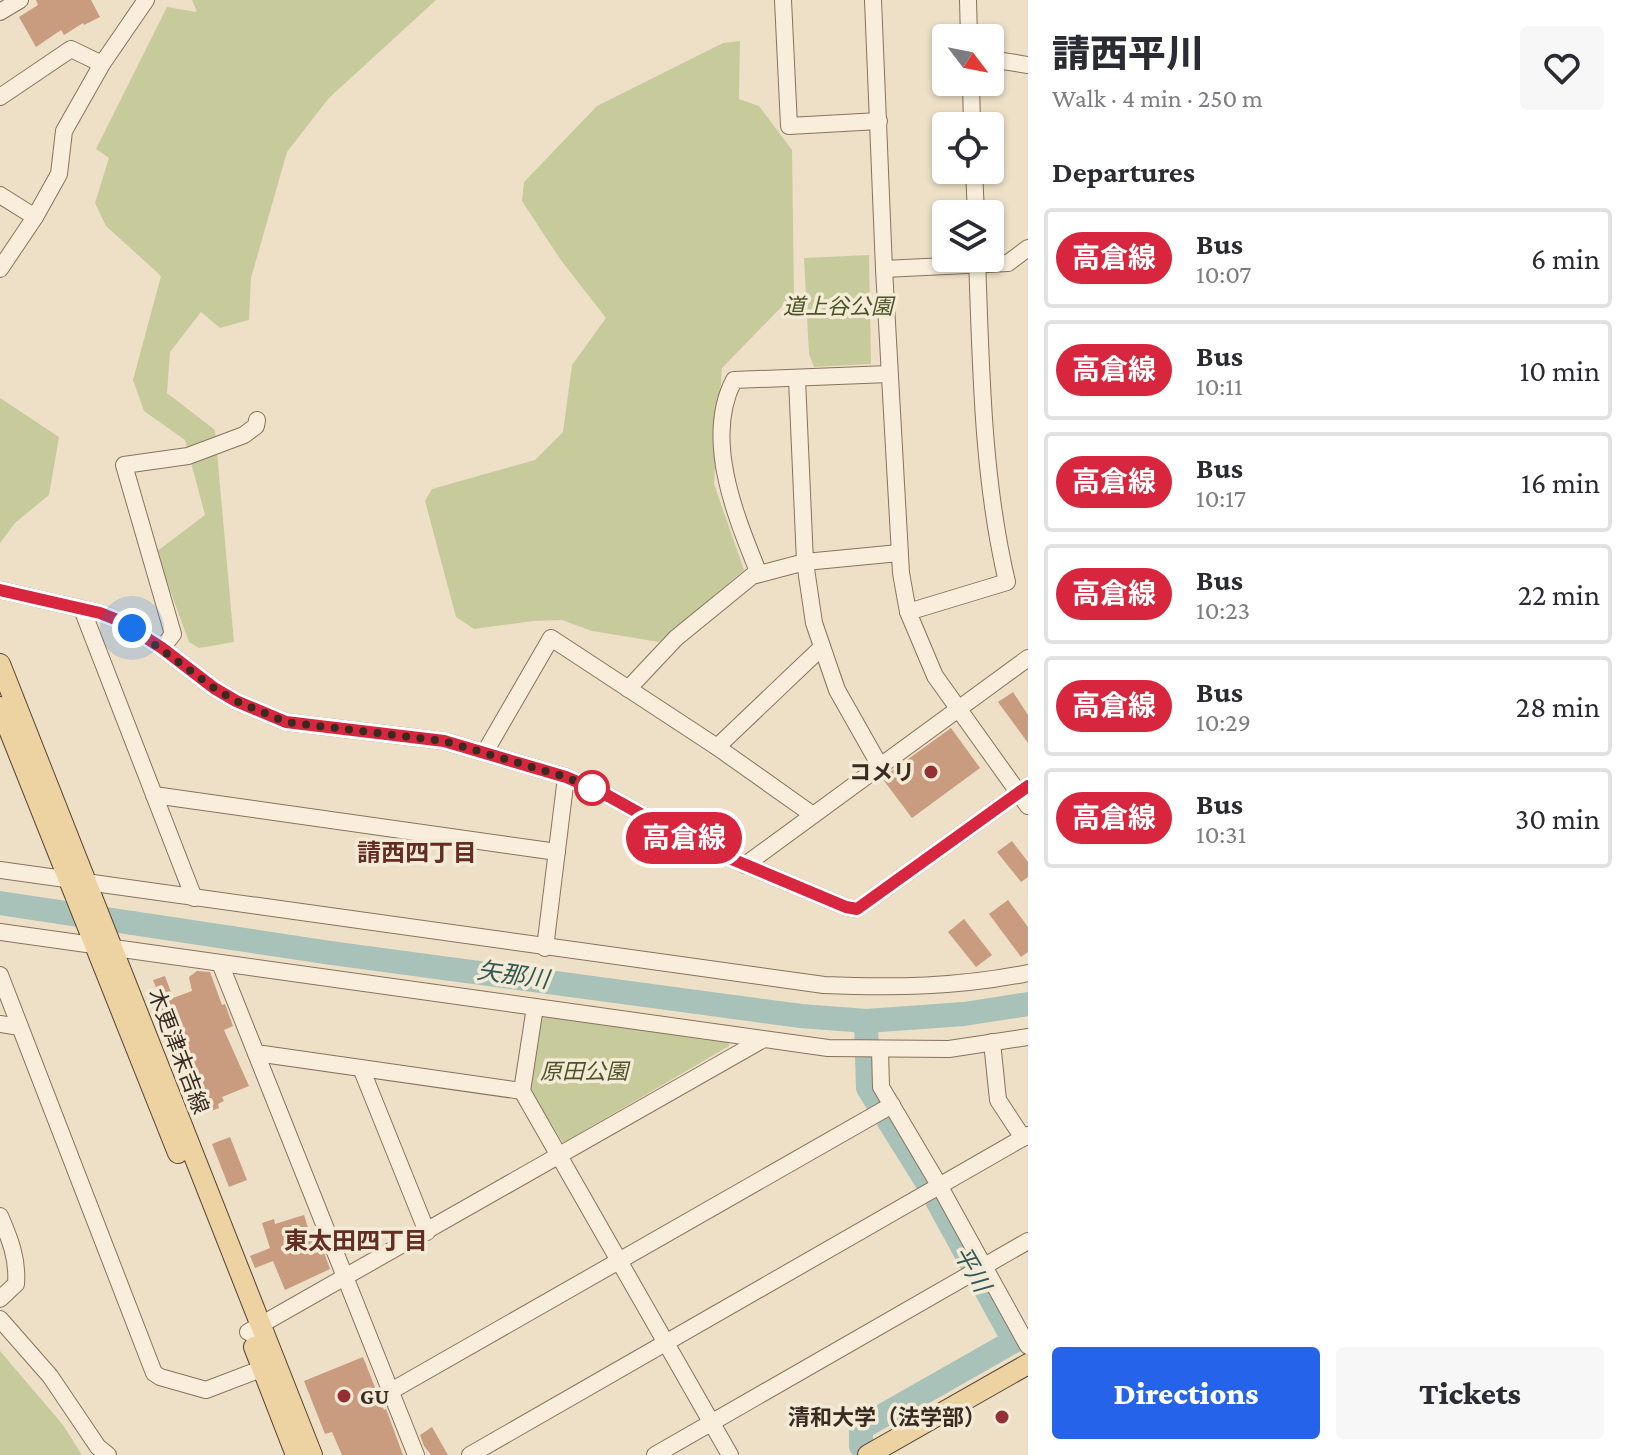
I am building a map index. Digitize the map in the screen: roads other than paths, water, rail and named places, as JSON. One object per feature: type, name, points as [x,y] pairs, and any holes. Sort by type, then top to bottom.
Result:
[{"type":"main road","name":"木更津末吉線","points":[[0,664],[78,882]]},
{"type":"main road","name":"木更津末吉線","points":[[0,707],[105,947],[269,1366],[312,1455]]},
{"type":"main road","points":[[868,1455],[1028,1364]]},
{"type":"main road","name":"木更津末吉線","points":[[269,1366],[296,1455]]},
{"type":"street","points":[[0,12],[20,0]]},
{"type":"street","points":[[0,269],[59,174],[64,131],[102,64],[146,0]]},
{"type":"street","points":[[783,0],[789,126],[879,121]]},
{"type":"street","points":[[0,590],[120,621],[214,688],[286,722],[444,741],[566,777],[603,793],[691,842],[857,909],[1025,795],[957,710],[935,676],[908,612],[899,553],[873,0]]},
{"type":"street","points":[[968,0],[969,24]]},
{"type":"street","points":[[0,97],[71,49],[102,64]]},
{"type":"street","points":[[1004,61],[1028,65]]},
{"type":"street","points":[[0,195],[35,217]]},
{"type":"street","points":[[1004,263],[1028,248]]},
{"type":"street","points":[[884,269],[932,265]]},
{"type":"street","points":[[908,612],[1007,582],[991,507],[987,469],[978,272]]},
{"type":"street","points":[[759,574],[731,504],[721,438],[724,398],[734,380],[889,374]]},
{"type":"street","points":[[797,379],[807,590],[821,648],[837,690],[880,766]]},
{"type":"street","points":[[162,648],[173,634],[124,465],[188,456],[244,435],[256,426],[257,420]]},
{"type":"street","points":[[628,689],[676,638],[752,576],[805,562],[899,553]]},
{"type":"street","points":[[82,609],[194,898]]},
{"type":"street","points":[[485,752],[551,638],[717,747],[813,815]]},
{"type":"street","points":[[717,747],[821,648]]},
{"type":"street","points":[[745,865],[1028,658]]},
{"type":"street","points":[[545,948],[566,777]]},
{"type":"street","points":[[154,795],[557,852]]},
{"type":"street","points":[[0,870],[824,985],[893,988],[963,984],[1028,973]]},
{"type":"street","points":[[0,932],[828,1048],[949,1049],[1028,1037]]},
{"type":"street","points":[[220,963],[416,1455]]},
{"type":"street","points":[[0,975],[154,1373],[206,1390],[269,1366]]},
{"type":"street","points":[[535,1007],[522,1091],[730,1455]]},
{"type":"street","points":[[0,1024],[20,1027]]},
{"type":"street","points":[[254,1329],[762,1040]]},
{"type":"street","points":[[470,1455],[1025,1136],[998,1100],[992,1042]]},
{"type":"street","points":[[872,1049],[886,1108],[978,1270],[1028,1346]]},
{"type":"street","points":[[256,1053],[522,1091]]},
{"type":"street","points":[[361,1068],[427,1232]]},
{"type":"street","points":[[391,1391],[886,1108]]},
{"type":"street","points":[[0,1216],[14,1252],[17,1270],[16,1284],[0,1299]]},
{"type":"street","points":[[655,1455],[1028,1241]]},
{"type":"street","points":[[0,1319],[50,1376],[98,1447],[108,1455]]},
{"type":"street","points":[[892,1455],[902,1436]]},
{"type":"waterway","name":"矢那川","points":[[0,903],[331,953],[801,1016],[866,1021],[964,1014],[1028,1004]]},
{"type":"waterway","name":"平川","points":[[861,1446],[861,1428],[1014,1341],[928,1184],[868,1088],[866,1023]]},
{"type":"place","name":"コメリ","points":[[931,772]]},
{"type":"place","name":"GU","points":[[344,1396]]},
{"type":"place","name":"清和大学（法学部）","points":[[1002,1417]]},
{"type":"district","name":"請西四丁目","points":[[417,853]]},
{"type":"district","name":"東太田四丁目","points":[[356,1241]]},
{"type":"park label","name":"道上谷公園","points":[[838,306]]},
{"type":"park label","name":"原田公園","points":[[584,1071]]}]
